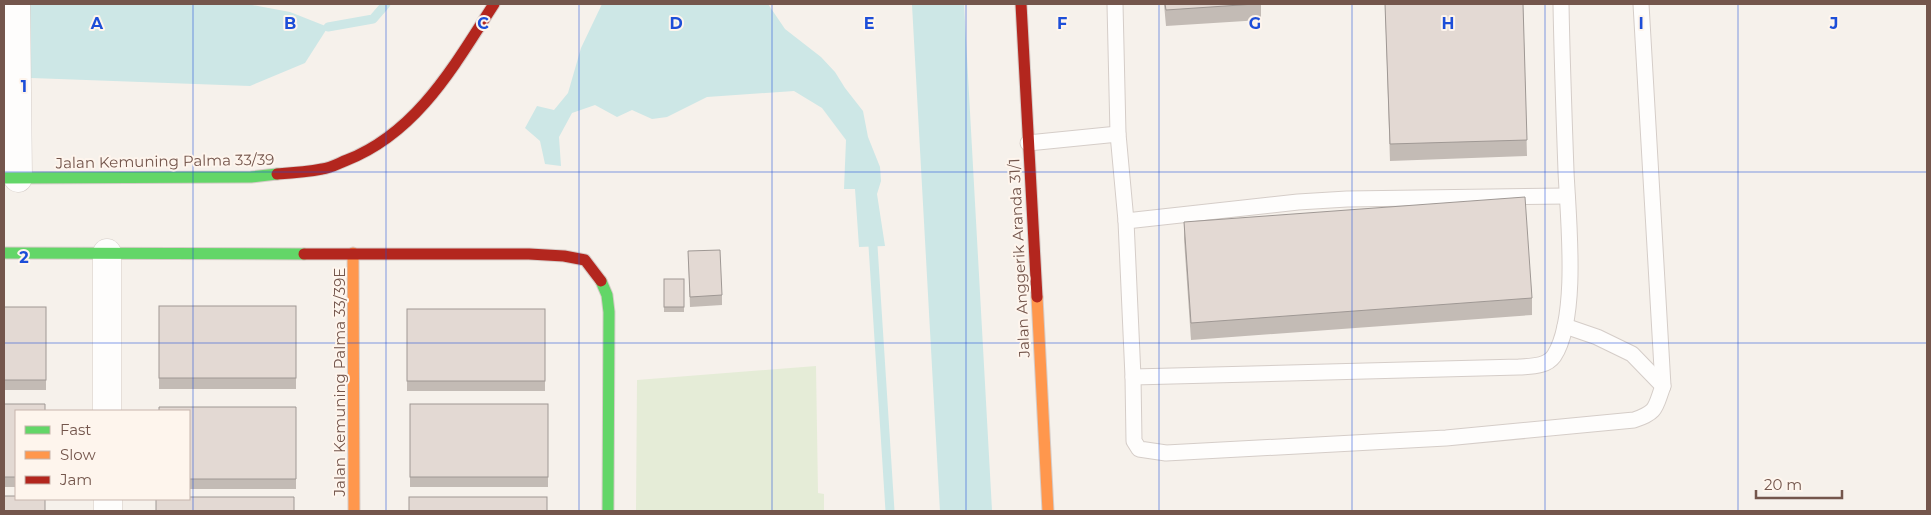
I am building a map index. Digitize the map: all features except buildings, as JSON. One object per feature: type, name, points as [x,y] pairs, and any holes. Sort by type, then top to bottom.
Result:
[{"type":"street","points":[[11,178],[16,100],[16,4]]},
{"type":"street","name":"Jalan Kemuning Palma 33/39","points":[[11,178],[251,177],[324,169],[362,154],[393,134],[423,107],[447,76],[494,4]]},
{"type":"street","name":"Jalan Anggerik Aranda 31/1","points":[[1021,4],[1048,511]]},
{"type":"street","points":[[4,253],[529,254],[564,256],[585,260],[601,278],[606,290],[609,312],[608,511]]},
{"type":"street","points":[[107,253],[107,410]]},
{"type":"street","name":"Jalan Kemuning Palma 33/39E","points":[[353,254],[354,511]]},
{"type":"lane","points":[[1115,4],[1118,134],[1126,221],[1134,441],[1139,449],[1166,453],[1446,438],[1634,420],[1649,415],[1654,411],[1663,386],[1641,4]]},
{"type":"lane","points":[[1133,377],[1537,366],[1547,363],[1553,357],[1565,326],[1570,280],[1560,4]]},
{"type":"lane","points":[[1028,143],[1118,134]]},
{"type":"lane","points":[[1126,221],[1298,202],[1347,199],[1567,196]]},
{"type":"lane","points":[[1565,326],[1597,337],[1632,354],[1663,386]]},
{"type":"green space","points":[[816,366],[818,493],[824,494],[824,511],[636,511],[637,380]]},
{"type":"water","points":[[4,4],[247,4],[290,12],[328,27],[305,63],[250,86],[4,77]]},
{"type":"water","points":[[602,4],[768,4],[785,29],[821,57],[835,72],[863,111],[868,137],[880,167],[881,181],[877,194],[885,246],[859,247],[855,189],[844,189],[846,140],[822,108],[794,91],[707,97],[667,117],[652,119],[632,110],[617,117],[595,105],[572,113],[559,137],[561,166],[545,164],[540,141],[525,128],[537,106],[554,110],[568,93],[581,48]]},
{"type":"waterway","points":[[328,27],[373,19],[386,4]]},
{"type":"waterway","points":[[938,4],[966,511]]},
{"type":"waterway","points":[[873,246],[890,511]]},
{"type":"traffic: fast","points":[[4,178],[251,177],[277,174]]},
{"type":"traffic: fast","points":[[4,253],[304,254]]},
{"type":"traffic: fast","points":[[601,281],[607,295],[609,312],[608,511]]},
{"type":"traffic: slow","points":[[353,253],[354,511]]},
{"type":"traffic: slow","points":[[1037,297],[1048,511]]},
{"type":"traffic: jam","points":[[277,174],[332,167],[372,148],[394,132],[432,94],[465,50],[494,4]]},
{"type":"traffic: jam","points":[[1021,4],[1037,297]]},
{"type":"traffic: jam","points":[[304,254],[529,254],[564,256],[585,260],[601,281]]}]
